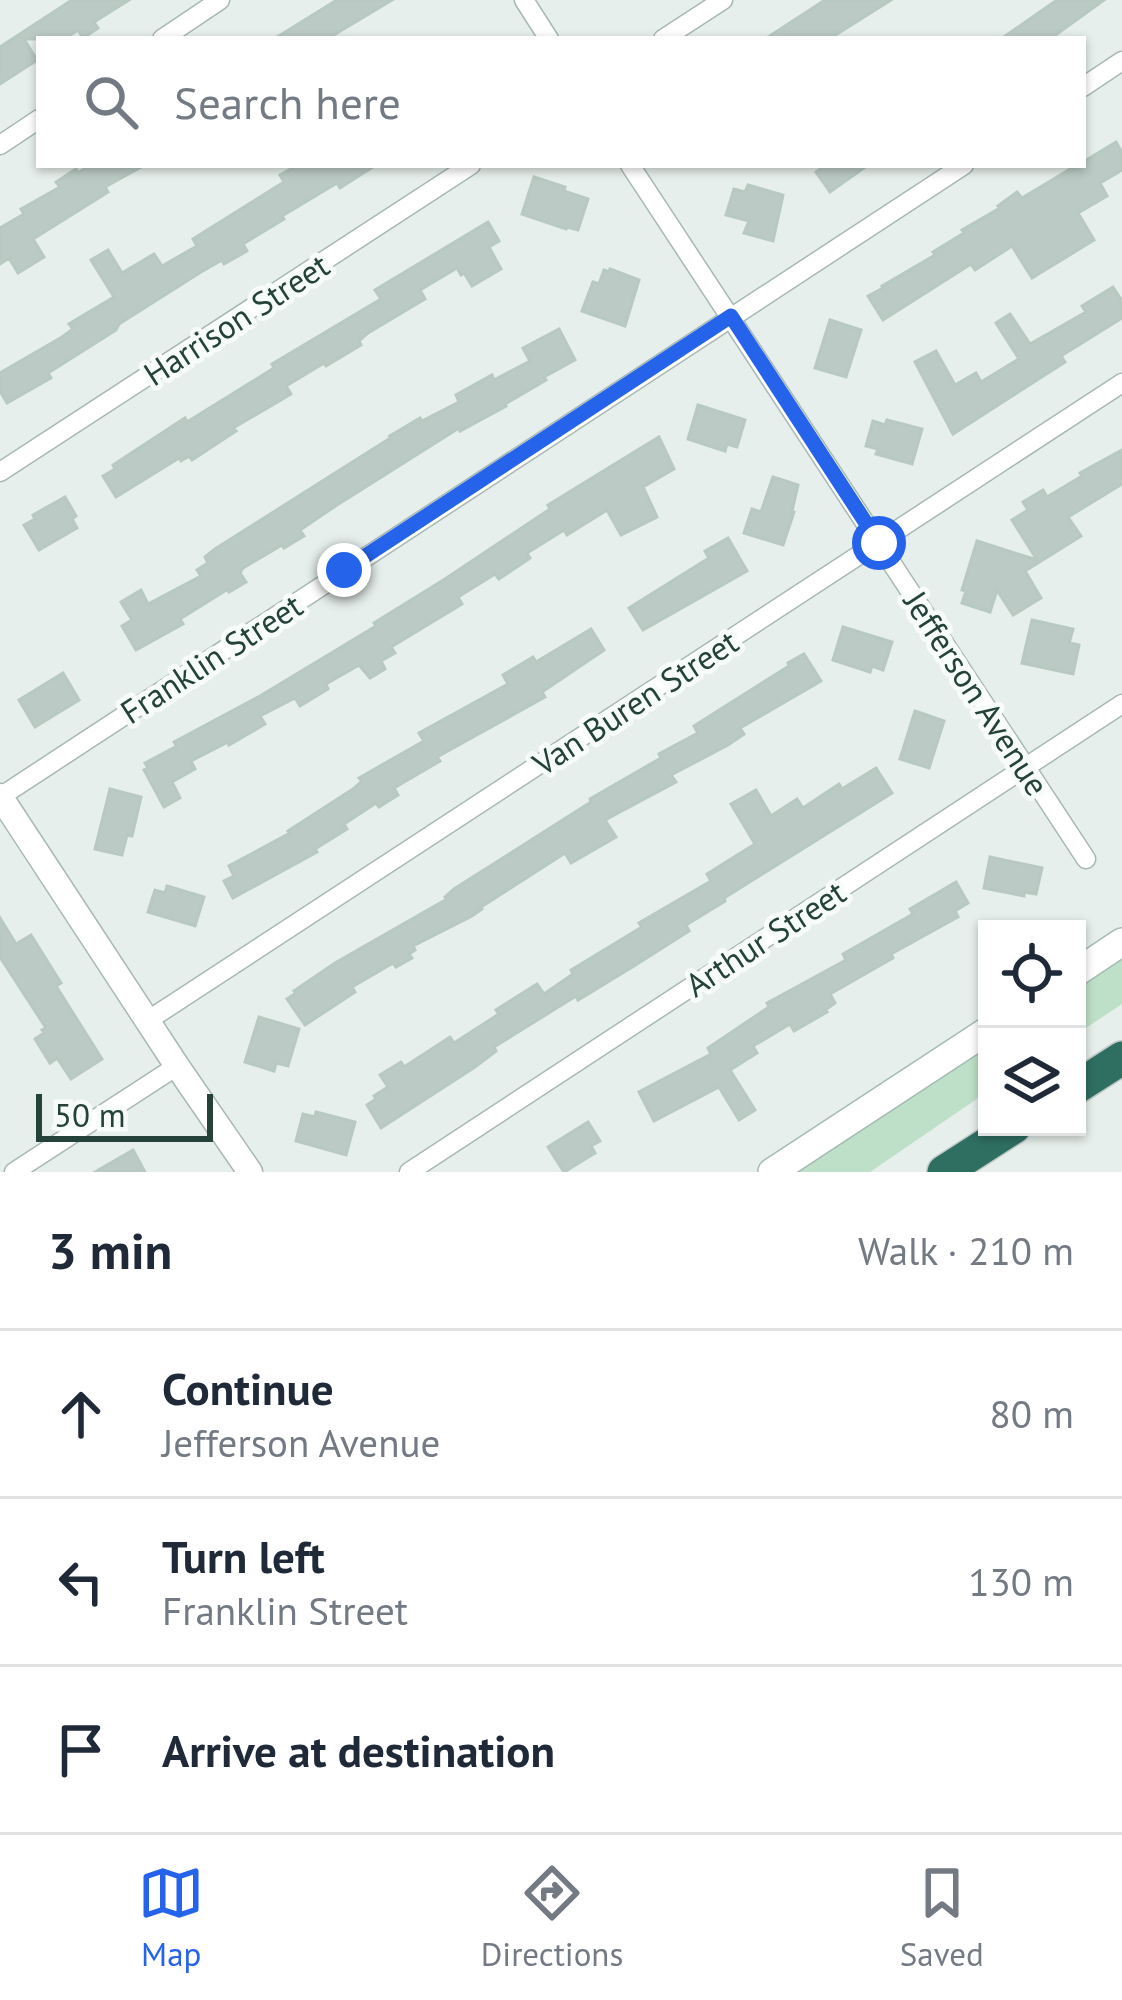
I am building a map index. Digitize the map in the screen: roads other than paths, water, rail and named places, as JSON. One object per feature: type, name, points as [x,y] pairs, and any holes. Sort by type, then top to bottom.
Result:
[{"type":"highway","points":[[1086,1081],[1122,1058]]},
{"type":"highway","points":[[944,1172],[1000,1136]]},
{"type":"main road","points":[[1086,966],[1122,942]]},
{"type":"main road","points":[[772,1172],[978,1037]]},
{"type":"street","points":[[166,36],[220,0]]},
{"type":"street","points":[[524,0],[547,36]]},
{"type":"street","points":[[668,36],[723,0]]},
{"type":"street","points":[[1086,85],[1122,61]]},
{"type":"street","points":[[0,145],[36,121]]},
{"type":"street","name":"Harrison Street","points":[[0,472],[465,168]]},
{"type":"street","name":"Jefferson Avenue","points":[[632,168],[1086,860]]},
{"type":"street","name":"Franklin Street","points":[[0,796],[959,168]]},
{"type":"street","name":"Van Buren Street","points":[[147,1021],[1122,382]]},
{"type":"street","name":"Arthur Street","points":[[409,1172],[1122,704]]},
{"type":"street","points":[[0,796],[250,1172]]},
{"type":"street","points":[[14,1172],[177,1066]]}]
